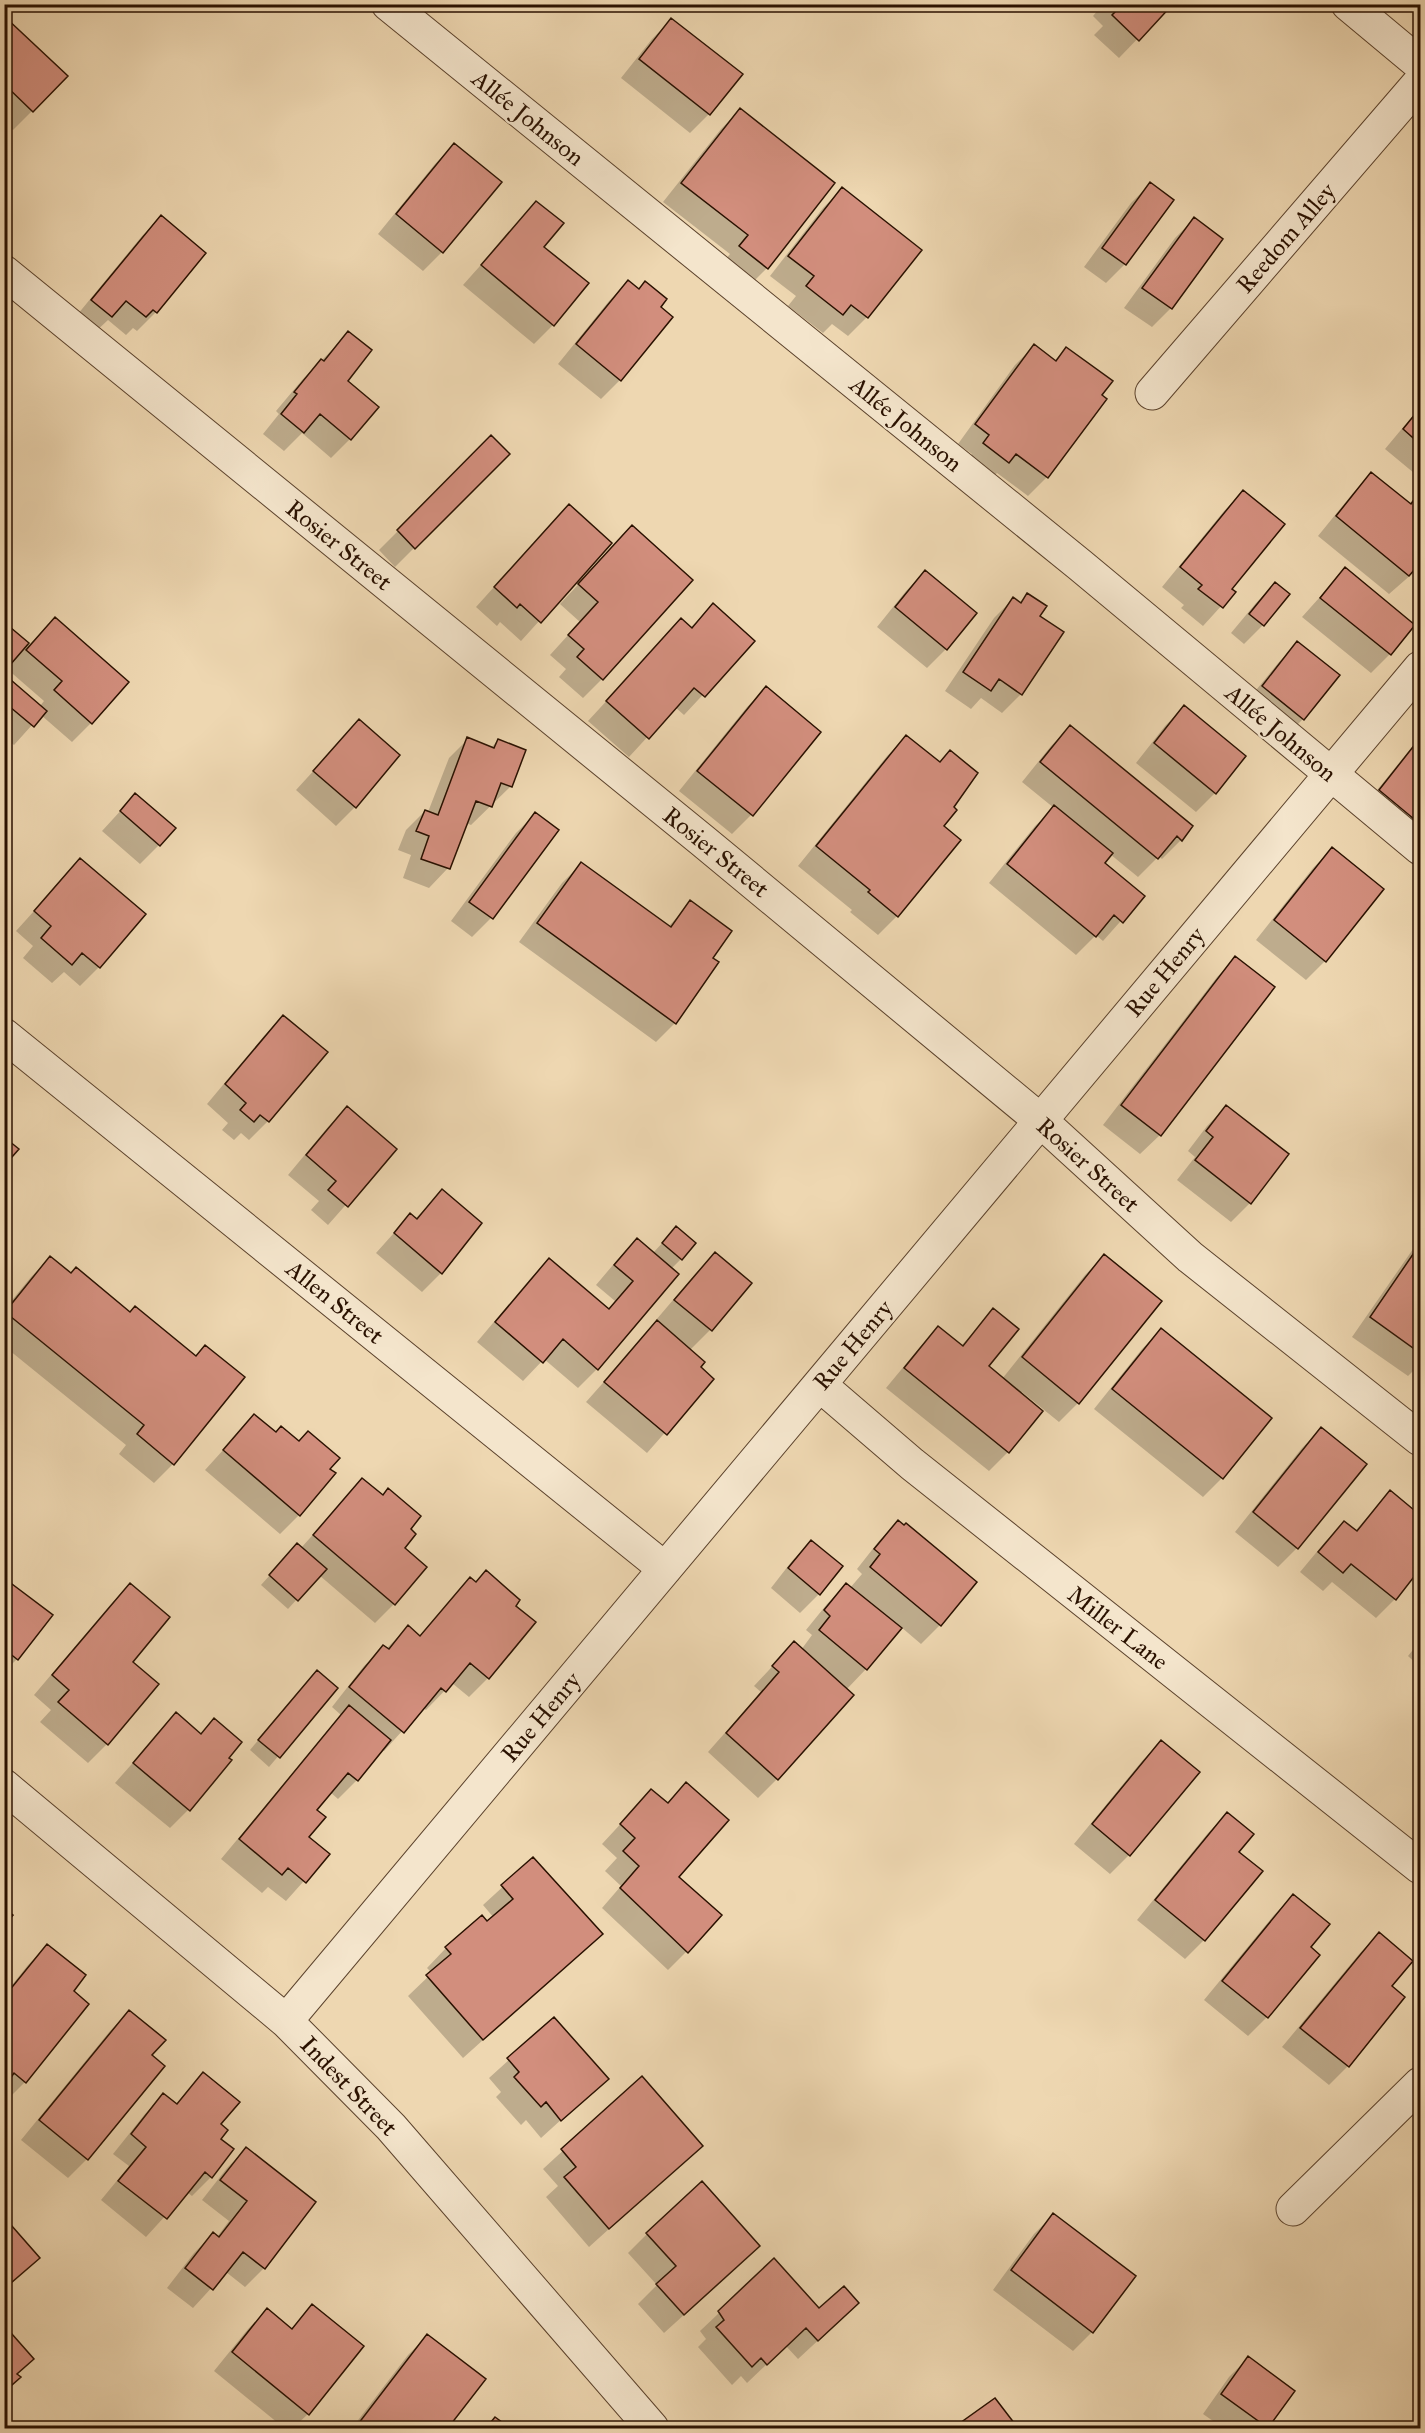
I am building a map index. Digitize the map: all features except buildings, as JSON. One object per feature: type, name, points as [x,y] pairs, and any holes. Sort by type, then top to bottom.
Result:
[{"type":"street","name":"Allée Johnson","points":[[388,4],[1071,558],[1420,848]]},
{"type":"street","points":[[1348,4],[1420,64]]},
{"type":"street","name":"Reedom Alley","points":[[1152,393],[1420,82]]},
{"type":"street","name":"Rosier Street","points":[[4,272],[694,833],[1041,1121],[1190,1257],[1420,1439]]},
{"type":"street","name":"Rue Henry","points":[[286,2021],[1420,668]]},
{"type":"street","name":"Allen Street","points":[[4,1035],[665,1569]]},
{"type":"street","name":"Miller Lane","points":[[820,1384],[912,1464],[1420,1867]]},
{"type":"street","name":"Indest Street","points":[[4,1786],[286,2021],[391,2127],[652,2428]]},
{"type":"street","points":[[1293,2209],[1420,2084]]}]
